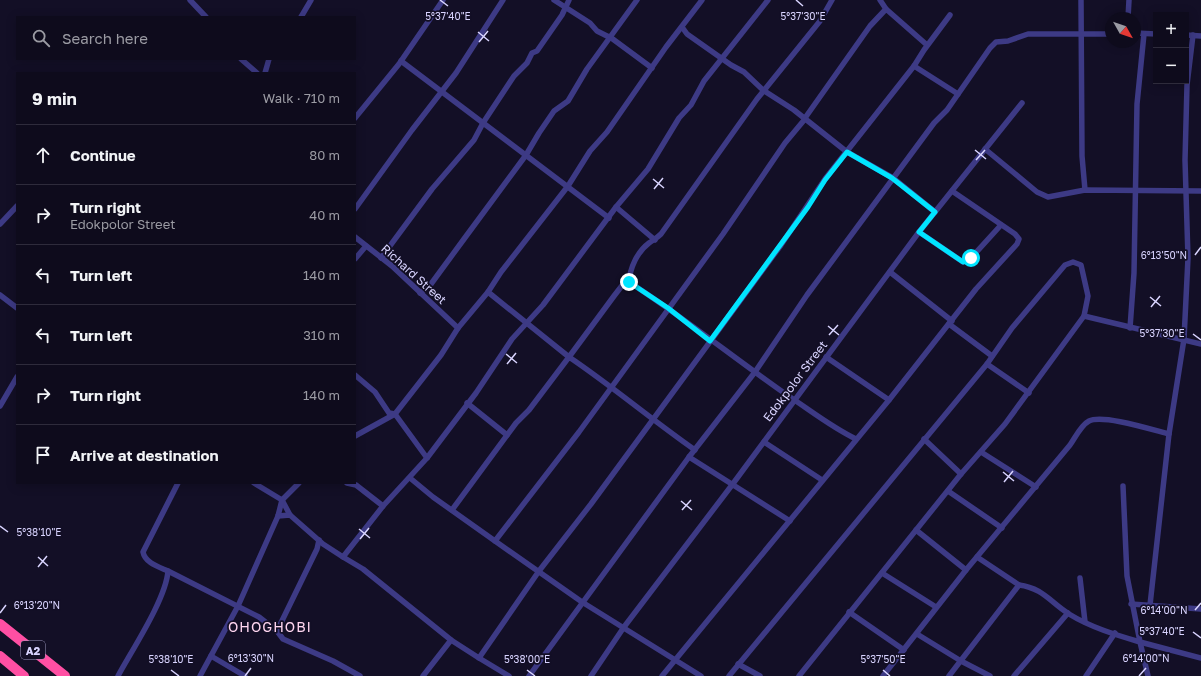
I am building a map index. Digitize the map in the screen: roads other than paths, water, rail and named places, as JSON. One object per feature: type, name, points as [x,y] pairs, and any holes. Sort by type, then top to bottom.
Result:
[{"type":"highway","name":"A2","points":[[0,624],[65,676]]},
{"type":"highway","name":"A2","points":[[0,656],[24,676]]},
{"type":"street","points":[[190,0],[205,16]]},
{"type":"street","points":[[302,16],[312,0]]},
{"type":"street","points":[[356,117],[401,61],[443,0]]},
{"type":"street","points":[[356,208],[412,130],[442,92],[486,29],[503,0]]},
{"type":"street","points":[[554,0],[590,23],[597,31],[609,37],[652,68]]},
{"type":"street","points":[[382,258],[432,189],[474,140],[483,123],[514,76],[527,63],[532,53],[537,52],[562,15],[569,0]]},
{"type":"street","points":[[420,293],[438,275],[526,155],[554,111],[568,101],[587,69],[637,0]]},
{"type":"street","points":[[356,435],[395,414],[440,355],[458,328],[488,292],[505,267],[568,186],[590,151],[607,132],[702,0]]},
{"type":"street","points":[[343,557],[384,506],[427,458],[467,402],[476,393],[512,339],[527,324],[609,218],[616,206],[648,169],[679,118],[691,105],[704,81],[768,0]]},
{"type":"street","points":[[629,282],[630,269],[648,243],[655,240],[763,90],[820,21],[832,0]]},
{"type":"street","points":[[880,0],[886,9],[927,45]]},
{"type":"street","points":[[1081,0],[1082,156],[1086,190]]},
{"type":"street","points":[[1128,12],[1129,0]]},
{"type":"street","points":[[495,541],[578,432],[727,228],[785,143],[805,118],[870,26],[886,9]]},
{"type":"street","points":[[479,658],[539,571],[804,213],[825,180],[914,66],[927,45],[950,16]]},
{"type":"street","points":[[682,27],[687,34],[723,58],[731,66],[744,72],[763,90],[805,118],[847,152],[892,178],[935,212]]},
{"type":"street","points":[[529,676],[689,457],[755,372],[807,295],[892,178],[958,94],[996,42],[1008,41],[1028,34],[1105,34]]},
{"type":"street","points":[[1130,328],[1134,273],[1137,104],[1144,34],[1153,34]]},
{"type":"street","points":[[1189,35],[1201,36]]},
{"type":"street","points":[[1150,605],[1169,434],[1184,339],[1188,258],[1185,160],[1187,84],[1193,36]]},
{"type":"street","points":[[242,60],[256,72]]},
{"type":"street","points":[[265,72],[269,60]]},
{"type":"street","points":[[401,61],[609,218]]},
{"type":"street","points":[[914,66],[958,94]]},
{"type":"street","name":"Edokpolor Street","points":[[591,676],[624,627],[732,485],[919,232],[1022,103]]},
{"type":"street","points":[[985,149],[1037,192],[1048,196],[1086,190],[1201,191]]},
{"type":"street","points":[[662,676],[889,400],[976,289],[1018,244],[1019,239],[1015,234],[952,191]]},
{"type":"street","points":[[616,206],[655,240]]},
{"type":"street","points":[[0,224],[16,207]]},
{"type":"street","points":[[919,232],[963,262],[971,258],[1001,225]]},
{"type":"street","name":"Richard Street","points":[[356,238],[382,258],[458,328]]},
{"type":"street","points":[[356,259],[366,246]]},
{"type":"street","points":[[729,676],[987,364],[1059,271],[1065,265],[1073,262],[1081,265],[1088,296],[1084,316],[1029,393],[961,474],[799,676]]},
{"type":"street","points":[[890,272],[992,356]]},
{"type":"street","points":[[629,282],[668,308],[710,341],[838,430],[856,439]]},
{"type":"street","points":[[452,510],[507,435],[569,357],[614,296],[624,284],[629,282]]},
{"type":"street","points":[[488,292],[569,357],[652,420],[695,450]]},
{"type":"street","points":[[0,295],[16,307]]},
{"type":"street","points":[[1084,316],[1201,344]]},
{"type":"street","points":[[826,357],[889,400]]},
{"type":"street","points":[[987,364],[1029,393]]},
{"type":"street","points":[[356,376],[374,392],[389,413],[395,414],[427,458]]},
{"type":"street","points":[[0,406],[16,379]]},
{"type":"street","points":[[467,402],[507,435]]},
{"type":"street","points":[[883,676],[976,557],[1036,487],[1070,445],[1083,426],[1090,420],[1109,420],[1169,434]]},
{"type":"street","points":[[924,439],[961,474]]},
{"type":"street","points":[[764,442],[822,480]]},
{"type":"street","points":[[980,452],[1036,487]]},
{"type":"street","points":[[689,457],[790,521]]},
{"type":"street","points":[[410,478],[433,497],[582,602],[676,659],[701,676]]},
{"type":"street","points":[[177,484],[143,552],[146,558],[150,562],[259,617],[277,630],[283,639],[320,655],[360,676]]},
{"type":"street","points":[[256,484],[282,500],[290,515],[319,540],[363,569],[451,640],[509,676]]},
{"type":"street","points":[[200,676],[238,606],[278,516],[282,500],[298,484]]},
{"type":"street","points":[[351,484],[356,485],[384,506]]},
{"type":"street","points":[[1123,486],[1125,546],[1131,604],[1148,676]]},
{"type":"street","points":[[948,491],[1002,528]]},
{"type":"street","points":[[278,516],[290,515]]},
{"type":"street","points":[[916,530],[966,570]]},
{"type":"street","points":[[277,630],[317,549],[319,540]]},
{"type":"street","points":[[976,557],[1019,585],[1039,591],[1050,597],[1068,613],[1085,622],[1140,642],[1201,658]]},
{"type":"street","points":[[118,676],[156,605],[167,580],[168,571]]},
{"type":"street","points":[[882,573],[936,607]]},
{"type":"street","points":[[1080,578],[1085,622]]},
{"type":"street","points":[[949,676],[1019,585]]},
{"type":"street","points":[[1131,604],[1201,609]]},
{"type":"street","points":[[849,612],[904,650]]},
{"type":"street","points":[[1014,676],[1068,613]]},
{"type":"street","points":[[1086,676],[1115,633]]},
{"type":"street","points":[[917,634],[961,661],[990,676]]},
{"type":"street","points":[[423,676],[451,640]]},
{"type":"street","points":[[211,656],[245,676]]},
{"type":"street","points":[[738,664],[760,676]]},
{"type":"district","name":"OHOGHOBI","points":[[270,626]]}]
